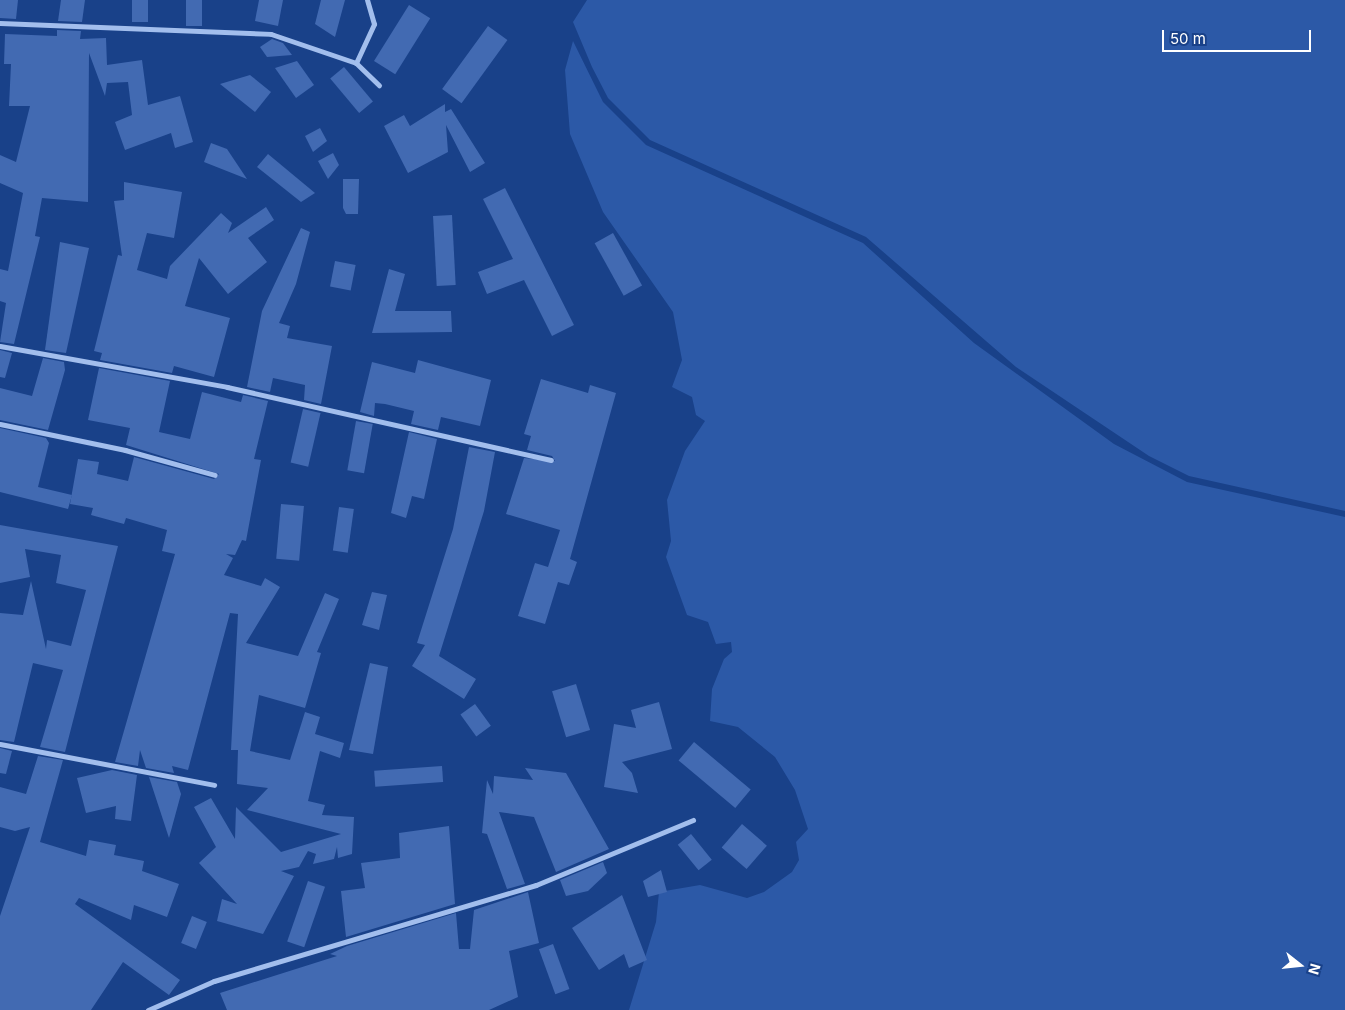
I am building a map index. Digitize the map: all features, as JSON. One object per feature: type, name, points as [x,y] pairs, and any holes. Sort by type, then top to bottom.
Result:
[{"type":"street","points":[[356,63],[374,24],[367,0]]},
{"type":"street","points":[[0,23],[271,34],[356,63],[379,85]]},
{"type":"street","points":[[0,346],[227,387],[551,460]]},
{"type":"street","points":[[0,424],[125,450],[215,475]]},
{"type":"street","points":[[0,744],[214,785]]},
{"type":"street","points":[[148,1010],[214,981],[536,885],[693,820]]},
{"type":"shaded area","points":[[587,0],[1345,0],[1345,511],[1189,476],[1149,456],[1016,367],[866,237],[650,140],[608,98],[592,67],[573,22]]},
{"type":"shaded area","points":[[573,41],[603,102],[646,145],[863,243],[974,343],[1114,444],[1187,482],[1345,517],[1345,1010],[629,1010],[656,922],[659,892],[700,885],[747,898],[764,892],[792,872],[799,860],[796,842],[808,829],[795,790],[775,757],[738,727],[710,721],[712,689],[724,659],[732,652],[731,642],[716,644],[708,622],[687,615],[666,557],[671,541],[667,500],[685,451],[705,421],[696,415],[692,397],[672,387],[682,360],[673,312],[603,212],[570,134],[565,70]]},
{"type":"building","points":[[0,0],[18,0],[16,19],[0,18]]},
{"type":"building","points":[[61,0],[85,0],[82,22],[58,21]]},
{"type":"building","points":[[132,0],[148,0],[148,22],[132,22]]},
{"type":"building","points":[[186,0],[202,0],[202,26],[186,26]]},
{"type":"building","points":[[259,0],[283,0],[278,26],[255,21]]},
{"type":"building","points":[[321,0],[345,0],[335,37],[315,24]]},
{"type":"building","points":[[409,5],[430,18],[395,74],[374,61]]},
{"type":"building","points":[[488,26],[507,40],[462,103],[442,89]]},
{"type":"building","points":[[57,30],[81,31],[80,39],[106,38],[107,65],[142,60],[148,105],[180,96],[193,142],[175,148],[171,133],[125,150],[115,122],[132,115],[128,82],[107,83],[105,96],[89,53],[88,202],[42,198],[35,236],[40,237],[14,344],[0,342],[6,303],[0,301],[0,269],[8,271],[23,193],[0,183],[0,155],[16,162],[30,106],[9,106],[11,64],[4,64],[5,34],[57,36]]},
{"type":"building","points":[[272,39],[283,43],[292,55],[267,57],[260,47]]},
{"type":"building","points":[[297,61],[314,85],[296,98],[275,68]]},
{"type":"building","points":[[344,67],[373,101],[359,113],[330,79]]},
{"type":"building","points":[[250,75],[271,92],[255,112],[220,84]]},
{"type":"building","points":[[445,104],[445,112],[451,109],[485,163],[470,172],[446,125],[448,152],[408,173],[384,126],[404,115],[410,126]]},
{"type":"building","points":[[320,128],[327,141],[313,152],[305,136]]},
{"type":"building","points":[[211,143],[227,149],[247,179],[204,162]]},
{"type":"building","points":[[333,153],[339,165],[328,179],[318,161]]},
{"type":"building","points":[[268,154],[315,193],[301,202],[257,167]]},
{"type":"building","points":[[343,179],[359,179],[358,214],[346,214],[343,208]]},
{"type":"building","points":[[124,182],[182,192],[174,238],[147,233],[137,270],[167,279],[170,266],[221,213],[232,223],[228,233],[266,207],[274,220],[248,238],[267,262],[228,294],[199,258],[185,306],[230,318],[214,377],[174,366],[172,373],[100,360],[102,353],[94,351],[118,255],[122,256],[114,201],[124,200]]},
{"type":"building","points":[[505,188],[574,325],[552,336],[524,280],[487,294],[478,272],[513,259],[483,199]]},
{"type":"building","points":[[452,215],[456,285],[437,286],[433,216]]},
{"type":"building","points":[[301,228],[310,232],[296,284],[279,323],[290,326],[287,338],[332,346],[321,404],[304,400],[305,385],[273,378],[270,392],[247,387],[262,311]]},
{"type":"building","points":[[613,233],[642,285],[624,296],[595,243]]},
{"type":"building","points":[[60,242],[89,248],[66,353],[45,350]]},
{"type":"building","points":[[335,261],[356,265],[351,291],[330,287]]},
{"type":"building","points":[[389,269],[405,274],[395,311],[451,311],[452,332],[372,333]]},
{"type":"building","points":[[0,350],[12,353],[5,378],[0,377]]},
{"type":"building","points":[[43,358],[64,362],[65,370],[48,430],[0,420],[0,388],[32,396]]},
{"type":"building","points":[[418,360],[491,380],[480,426],[441,417],[438,430],[411,424],[414,411],[385,404],[375,403],[374,416],[360,412],[372,362],[415,373]]},
{"type":"building","points":[[99,368],[170,381],[159,432],[190,439],[202,392],[241,402],[243,395],[268,401],[254,459],[261,460],[246,541],[242,540],[235,555],[226,554],[233,558],[224,575],[261,586],[265,578],[280,587],[246,643],[298,656],[325,593],[339,599],[317,652],[321,653],[305,708],[259,695],[250,751],[290,760],[305,712],[320,717],[315,734],[344,743],[340,758],[320,751],[308,801],[325,805],[322,815],[354,817],[352,854],[338,858],[337,847],[334,859],[313,864],[316,854],[308,851],[299,867],[281,871],[294,876],[263,934],[217,921],[222,899],[237,904],[199,863],[216,847],[194,807],[211,798],[235,839],[236,807],[281,852],[341,834],[247,810],[268,788],[237,784],[238,750],[231,750],[238,614],[230,613],[188,770],[172,766],[174,773],[146,768],[140,750],[138,766],[115,762],[175,554],[162,551],[167,530],[126,518],[124,524],[91,515],[93,508],[70,504],[78,459],[99,462],[97,474],[128,481],[134,457],[214,479],[219,474],[126,445],[130,428],[88,420]]},
{"type":"building","points":[[541,379],[588,393],[590,385],[616,393],[570,559],[577,562],[569,585],[558,582],[545,624],[518,616],[535,563],[548,567],[560,530],[506,514],[524,458],[555,461],[552,456],[527,450],[531,436],[524,434]]},
{"type":"building","points":[[303,409],[321,413],[308,467],[291,463]]},
{"type":"building","points":[[356,421],[373,424],[364,473],[347,470]]},
{"type":"building","points":[[0,428],[46,438],[49,443],[38,487],[72,495],[68,509],[0,492]]},
{"type":"building","points":[[409,432],[437,439],[424,499],[412,496],[406,518],[391,513]]},
{"type":"building","points":[[469,447],[495,452],[484,511],[439,656],[476,679],[464,699],[412,666],[425,645],[417,643],[453,529]]},
{"type":"building","points":[[281,504],[304,506],[299,561],[276,559]]},
{"type":"building","points":[[339,507],[354,509],[348,553],[333,551]]},
{"type":"building","points":[[0,525],[118,546],[65,752],[40,747],[63,670],[33,663],[14,742],[0,740],[0,613],[23,615],[31,581],[46,649],[47,640],[71,646],[86,590],[56,583],[61,555],[25,549],[30,577],[0,583]]},
{"type":"building","points":[[372,592],[387,595],[379,630],[362,625]]},
{"type":"building","points":[[370,663],[388,667],[373,754],[349,750]]},
{"type":"building","points":[[576,684],[590,730],[566,737],[552,691]]},
{"type":"building","points":[[659,702],[672,749],[622,762],[632,773],[638,793],[604,787],[614,724],[636,728],[631,710]]},
{"type":"building","points":[[475,704],[491,726],[476,736],[460,715]]},
{"type":"building","points":[[694,742],[751,790],[735,808],[679,760]]},
{"type":"building","points":[[0,748],[12,751],[6,774],[0,773]]},
{"type":"building","points":[[38,756],[63,760],[40,842],[86,856],[89,840],[116,845],[114,855],[144,861],[142,871],[179,884],[167,917],[134,905],[131,920],[79,898],[75,904],[180,980],[169,995],[123,962],[91,1010],[0,1010],[0,916],[30,827],[15,831],[0,827],[0,787],[26,794]]},
{"type":"building","points":[[442,766],[443,782],[375,787],[374,771]]},
{"type":"building","points":[[525,768],[566,773],[609,849],[556,872],[534,817],[499,812],[525,884],[507,889],[487,834],[482,833],[487,780],[493,794],[494,776],[533,780]]},
{"type":"building","points":[[112,770],[137,775],[131,821],[115,819],[116,806],[86,813],[77,778]]},
{"type":"building","points":[[149,777],[177,782],[181,794],[169,838]]},
{"type":"building","points":[[742,824],[767,846],[747,869],[722,847]]},
{"type":"building","points":[[449,826],[455,904],[346,937],[341,891],[365,888],[361,863],[400,858],[399,833]]},
{"type":"building","points":[[691,834],[712,860],[699,870],[678,845]]},
{"type":"building","points":[[603,862],[607,873],[588,891],[566,896],[560,880]]},
{"type":"building","points":[[661,870],[667,892],[648,897],[643,881]]},
{"type":"building","points":[[308,881],[325,887],[304,947],[287,942]]},
{"type":"building","points":[[528,892],[539,943],[509,951],[518,997],[489,1010],[227,1010],[220,993],[337,956],[330,954],[347,946],[456,913],[459,949],[470,949],[474,910]]},
{"type":"building","points":[[622,895],[647,960],[629,968],[624,954],[599,970],[572,928]]},
{"type":"building","points":[[192,916],[207,922],[196,949],[181,943]]},
{"type":"building","points":[[553,944],[569,989],[555,994],[539,949]]}]
